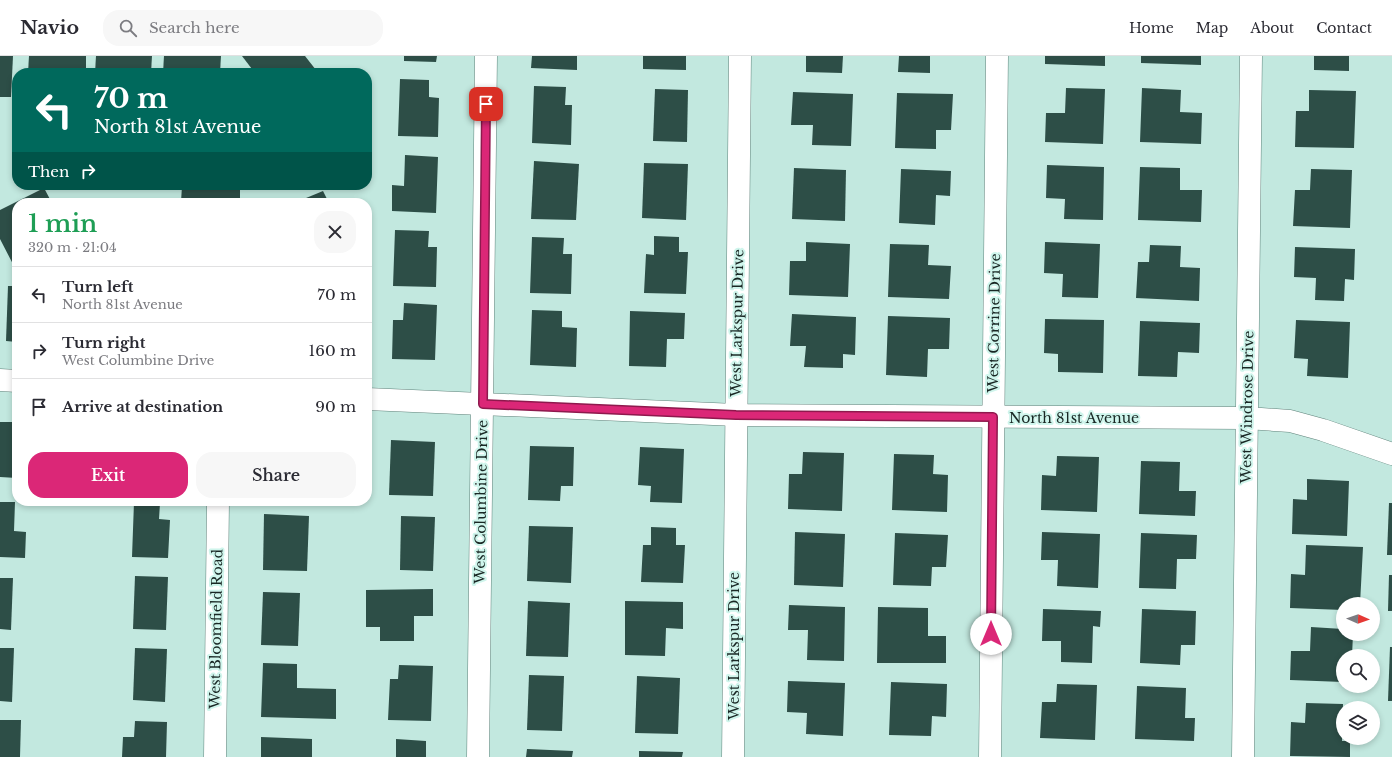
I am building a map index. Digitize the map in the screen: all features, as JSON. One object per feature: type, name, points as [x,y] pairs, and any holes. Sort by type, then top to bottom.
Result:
[{"type":"street","name":"West Columbine Drive","points":[[478,757],[486,56]]},
{"type":"street","name":"West Larkspur Drive","points":[[733,757],[740,56]]},
{"type":"street","name":"West Corrine Drive","points":[[990,757],[997,56]]},
{"type":"street","name":"West Windrose Drive","points":[[1243,757],[1251,56]]},
{"type":"street","points":[[0,380],[12,381]]},
{"type":"street","name":"North 81st Avenue","points":[[372,399],[736,415],[1247,418],[1290,421],[1323,430],[1392,454]]},
{"type":"street","name":"West Bloomfield Road","points":[[215,757],[218,506]]},
{"type":"building","points":[[0,56],[13,56],[11,97],[0,97]]},
{"type":"building","points":[[29,56],[86,56],[86,68],[28,68]]},
{"type":"building","points":[[96,56],[152,56],[151,68],[95,68]]},
{"type":"building","points":[[164,56],[221,56],[220,68],[163,68]]},
{"type":"building","points":[[242,56],[305,56],[314,68],[251,68]]},
{"type":"building","points":[[404,56],[437,56],[436,62],[404,61]]},
{"type":"building","points":[[532,56],[577,56],[577,70],[531,68]]},
{"type":"building","points":[[643,56],[686,56],[686,70],[643,69]]},
{"type":"building","points":[[806,56],[843,56],[842,73],[806,72]]},
{"type":"building","points":[[899,56],[930,56],[930,73],[898,72]]},
{"type":"building","points":[[1045,56],[1105,56],[1105,66],[1045,64]]},
{"type":"building","points":[[1141,56],[1201,56],[1201,65],[1141,63]]},
{"type":"building","points":[[1314,56],[1349,56],[1349,71],[1314,70]]},
{"type":"building","points":[[400,79],[429,80],[429,97],[439,98],[438,137],[398,136]]},
{"type":"building","points":[[534,86],[566,87],[565,105],[572,105],[571,145],[532,143]]},
{"type":"building","points":[[1066,88],[1105,89],[1103,144],[1045,142],[1046,113],[1065,113]]},
{"type":"building","points":[[1142,88],[1181,90],[1180,112],[1202,113],[1201,144],[1140,142]]},
{"type":"building","points":[[655,89],[688,90],[687,142],[653,141]]},
{"type":"building","points":[[1309,90],[1356,91],[1354,148],[1295,147],[1296,111],[1309,111]]},
{"type":"building","points":[[793,92],[853,94],[851,146],[812,145],[813,125],[791,125]]},
{"type":"building","points":[[897,93],[953,94],[951,130],[936,130],[936,149],[895,148]]},
{"type":"building","points":[[405,155],[438,157],[436,213],[392,211],[392,185],[404,186]]},
{"type":"building","points":[[534,161],[579,164],[576,220],[531,219]]},
{"type":"building","points":[[644,163],[688,164],[686,220],[642,218]]},
{"type":"building","points":[[1047,165],[1104,167],[1103,220],[1064,219],[1065,199],[1046,198]]},
{"type":"building","points":[[1140,167],[1180,168],[1180,190],[1202,190],[1201,222],[1138,220]]},
{"type":"building","points":[[794,168],[846,170],[845,221],[792,219]]},
{"type":"building","points":[[901,169],[951,171],[950,196],[936,195],[935,225],[899,223]]},
{"type":"building","points":[[1311,169],[1352,170],[1350,228],[1293,226],[1295,190],[1310,190]]},
{"type":"building","points":[[40,190],[45,190],[49,198],[24,198]]},
{"type":"building","points":[[182,190],[240,190],[240,198],[181,198]]},
{"type":"building","points":[[323,191],[326,198],[306,198]]},
{"type":"building","points":[[12,204],[12,262],[0,239],[0,210]]},
{"type":"building","points":[[395,230],[429,231],[428,247],[437,247],[436,287],[393,286]]},
{"type":"building","points":[[654,236],[679,237],[679,252],[688,252],[686,294],[644,293],[646,254],[654,255]]},
{"type":"building","points":[[532,237],[564,238],[563,254],[572,254],[571,294],[530,293]]},
{"type":"building","points":[[806,242],[850,244],[848,297],[789,295],[790,261],[806,261]]},
{"type":"building","points":[[1045,242],[1100,244],[1098,298],[1062,297],[1063,274],[1044,273]]},
{"type":"building","points":[[890,244],[929,245],[928,265],[951,266],[949,299],[888,297]]},
{"type":"building","points":[[1150,245],[1181,246],[1180,267],[1200,268],[1199,301],[1136,298],[1138,262],[1149,262]]},
{"type":"building","points":[[1295,247],[1355,249],[1354,280],[1345,279],[1344,301],[1315,300],[1316,278],[1294,277]]},
{"type":"building","points":[[8,286],[12,286],[12,342],[6,341]]},
{"type":"building","points":[[404,303],[437,305],[435,360],[392,359],[393,320],[403,320]]},
{"type":"building","points":[[532,310],[562,311],[562,327],[577,328],[576,367],[530,365]]},
{"type":"building","points":[[630,311],[685,313],[684,339],[667,339],[666,367],[629,366]]},
{"type":"building","points":[[792,314],[856,317],[855,355],[843,354],[843,368],[804,367],[806,346],[790,346]]},
{"type":"building","points":[[888,316],[950,318],[949,349],[928,349],[927,377],[886,375]]},
{"type":"building","points":[[1045,319],[1104,320],[1103,373],[1058,372],[1058,354],[1044,353]]},
{"type":"building","points":[[1296,320],[1350,322],[1348,378],[1307,376],[1308,359],[1294,358]]},
{"type":"building","points":[[1140,321],[1200,323],[1199,353],[1178,352],[1177,377],[1138,376]]},
{"type":"building","points":[[0,422],[12,422],[12,478],[0,477]]},
{"type":"building","points":[[391,440],[435,442],[433,496],[389,495]]},
{"type":"building","points":[[530,446],[574,447],[573,486],[561,486],[560,501],[528,500]]},
{"type":"building","points":[[640,447],[684,449],[682,503],[650,502],[651,486],[638,485]]},
{"type":"building","points":[[803,452],[844,453],[842,511],[788,509],[789,474],[802,474]]},
{"type":"building","points":[[894,454],[934,455],[933,474],[948,475],[947,512],[892,510]]},
{"type":"building","points":[[1057,456],[1099,457],[1097,512],[1041,510],[1042,475],[1056,476]]},
{"type":"building","points":[[1141,461],[1180,462],[1179,491],[1196,491],[1195,516],[1139,514]]},
{"type":"building","points":[[1307,479],[1349,481],[1347,536],[1292,534],[1293,499],[1307,500]]},
{"type":"building","points":[[0,502],[12,502],[12,506],[15,506],[14,531],[26,532],[25,558],[0,557]]},
{"type":"building","points":[[1389,503],[1392,503],[1392,555],[1387,555]]},
{"type":"building","points":[[134,506],[160,506],[159,519],[170,520],[168,558],[132,557]]},
{"type":"building","points":[[264,514],[309,516],[307,571],[263,570]]},
{"type":"building","points":[[401,516],[435,517],[433,571],[400,570]]},
{"type":"building","points":[[529,526],[573,527],[571,583],[527,581]]},
{"type":"building","points":[[651,527],[676,528],[676,545],[685,545],[683,583],[641,582],[643,545],[651,545]]},
{"type":"building","points":[[795,532],[845,534],[843,587],[794,585]]},
{"type":"building","points":[[1042,532],[1100,534],[1098,588],[1057,586],[1058,560],[1041,560]]},
{"type":"building","points":[[895,533],[948,535],[946,567],[932,567],[931,586],[893,585]]},
{"type":"building","points":[[1141,533],[1197,535],[1196,559],[1177,559],[1176,589],[1139,588]]},
{"type":"building","points":[[1306,545],[1363,547],[1360,597],[1336,597],[1336,610],[1290,608],[1291,574],[1305,575]]},
{"type":"building","points":[[1389,575],[1392,575],[1392,611],[1388,611]]},
{"type":"building","points":[[135,576],[168,577],[166,630],[133,629]]},
{"type":"building","points":[[0,578],[13,578],[11,630],[0,629]]},
{"type":"building","points":[[433,589],[433,616],[414,616],[414,641],[380,641],[380,627],[366,627],[366,590]]},
{"type":"building","points":[[263,592],[300,593],[298,646],[261,645]]},
{"type":"building","points":[[528,601],[570,603],[568,657],[526,656]]},
{"type":"building","points":[[625,601],[683,602],[683,629],[666,628],[665,656],[625,655]]},
{"type":"building","points":[[789,605],[845,607],[844,661],[807,660],[808,630],[788,630]]},
{"type":"building","points":[[878,607],[928,608],[928,636],[946,636],[946,663],[877,663]]},
{"type":"building","points":[[1043,609],[1101,611],[1100,627],[1093,626],[1092,663],[1061,662],[1061,641],[1042,641]]},
{"type":"building","points":[[1142,609],[1196,611],[1195,645],[1181,645],[1180,665],[1140,663]]},
{"type":"building","points":[[1311,627],[1336,629],[1336,641],[1353,641],[1352,649],[1336,649],[1336,682],[1290,680],[1291,651],[1310,651]]},
{"type":"building","points":[[1390,647],[1392,647],[1392,701],[1388,701]]},
{"type":"building","points":[[0,648],[14,648],[12,702],[0,701]]},
{"type":"building","points":[[135,648],[167,649],[165,702],[133,700]]},
{"type":"building","points":[[263,663],[297,664],[297,688],[336,689],[336,719],[261,717]]},
{"type":"building","points":[[399,665],[433,666],[431,721],[388,720],[390,679],[398,679]]},
{"type":"building","points":[[529,675],[564,676],[562,731],[527,730]]},
{"type":"building","points":[[637,676],[680,678],[678,734],[635,733]]},
{"type":"building","points":[[788,681],[845,683],[843,736],[806,734],[807,713],[787,712]]},
{"type":"building","points":[[891,682],[947,684],[946,717],[932,716],[931,736],[889,735]]},
{"type":"building","points":[[1057,684],[1097,685],[1095,740],[1040,738],[1042,702],[1056,702]]},
{"type":"building","points":[[1137,686],[1186,688],[1185,718],[1195,718],[1194,741],[1135,739]]},
{"type":"building","points":[[1306,703],[1336,704],[1336,745],[1350,745],[1350,757],[1290,756],[1291,722],[1305,723]]},
{"type":"building","points":[[0,720],[21,720],[20,757],[0,757]]},
{"type":"building","points":[[135,721],[167,722],[166,757],[122,757],[123,737],[134,737]]},
{"type":"building","points":[[261,737],[312,739],[312,757],[261,757]]},
{"type":"building","points":[[396,739],[426,741],[426,757],[396,757]]},
{"type":"building","points":[[527,749],[573,751],[572,757],[526,757]]},
{"type":"building","points":[[639,751],[683,752],[682,757],[639,757]]},
{"type":"route","points":[[486,104],[483,404],[736,415],[993,417],[991,634]]}]
